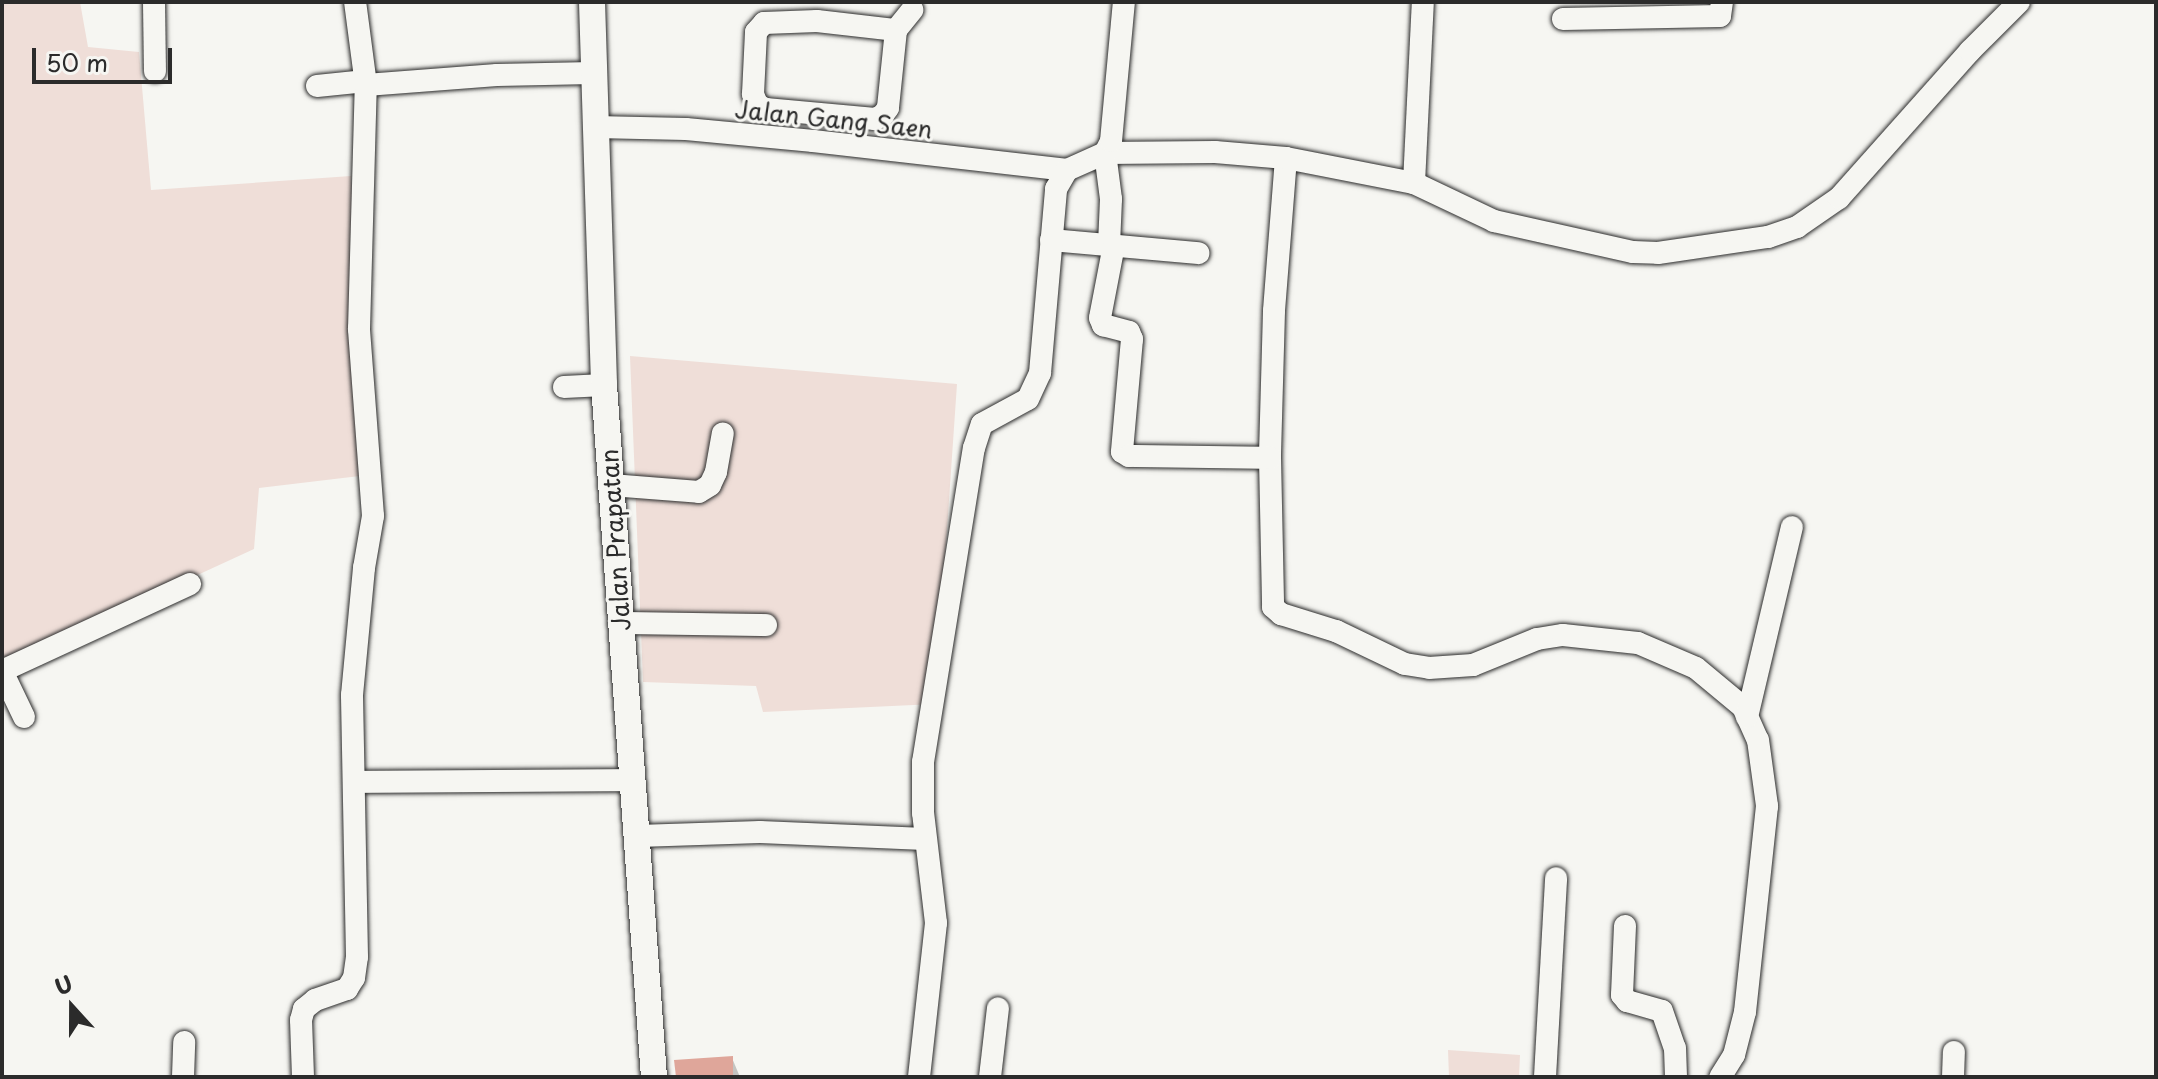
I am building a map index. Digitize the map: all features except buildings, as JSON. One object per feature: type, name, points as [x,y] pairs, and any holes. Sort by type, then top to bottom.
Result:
[{"type":"main road","name":"Jalan Prapatan","points":[[592,2],[604,385],[654,1077]]},
{"type":"street","points":[[154,2],[155,71]]},
{"type":"street","points":[[303,1077],[301,1020],[304,1009],[315,1000],[347,989],[354,978],[357,957],[352,695],[364,568],[373,516],[359,329],[366,83],[355,2]]},
{"type":"street","points":[[1124,2],[1111,141],[1105,153],[1111,199],[1111,245],[1100,318],[1103,325],[1129,332],[1132,339],[1122,452],[1129,456],[1270,458]]},
{"type":"street","points":[[1414,183],[1423,2]]},
{"type":"street","points":[[1563,19],[1720,16],[1722,2]]},
{"type":"street","points":[[919,1077],[936,923],[925,839],[923,762],[974,448],[982,424],[1028,399],[1040,373],[1056,189],[1067,170],[1105,153],[1215,152],[1286,158],[1414,183],[1494,221],[1633,252],[1658,253],[1768,237],[1797,227],[1839,198],[1860,171],[2019,2]]},
{"type":"street","points":[[896,30],[819,12],[764,23],[756,32],[753,94],[757,104],[765,109],[875,119],[883,115],[888,108],[896,30],[912,10]]},
{"type":"street","points":[[317,86],[497,75],[593,73]]},
{"type":"street","name":"Jalan Gang Saen","points":[[595,127],[686,129],[1067,170]]},
{"type":"street","points":[[1286,158],[1274,311],[1270,458],[1270,591],[1273,607],[1281,614],[1336,631],[1405,664],[1429,668],[1473,665],[1516,646],[1563,635],[1638,643],[1696,668],[1743,707],[1758,740],[1767,806],[1745,1012],[1734,1055],[1720,1077]]},
{"type":"street","points":[[1051,240],[1198,253]]},
{"type":"street","points":[[564,387],[604,385]]},
{"type":"street","points":[[611,485],[699,492],[710,485],[716,472],[723,434]]},
{"type":"street","points":[[1747,717],[1792,527]]},
{"type":"street","points":[[24,717],[3,670],[190,584]]},
{"type":"street","points":[[620,623],[766,625]]},
{"type":"street","points":[[354,782],[633,780]]},
{"type":"street","points":[[638,836],[760,832],[925,839]]},
{"type":"street","points":[[1545,1077],[1556,878]]},
{"type":"street","points":[[1625,926],[1622,995],[1627,1001],[1662,1011],[1675,1048],[1676,1077]]},
{"type":"street","points":[[990,1077],[998,1008]]},
{"type":"street","points":[[183,1077],[184,1042]]},
{"type":"street","points":[[1953,1077],[1954,1052]]},
{"type":"shaded area","points":[[2,2],[80,2],[88,47],[139,52],[151,190],[351,176],[368,475],[259,488],[254,549],[2,665]]},
{"type":"shaded area","points":[[630,356],[957,384],[935,704],[763,712],[756,686],[643,682]]},
{"type":"shaded area","points":[[1448,1050],[1520,1055],[1519,1077],[1449,1077]]}]
